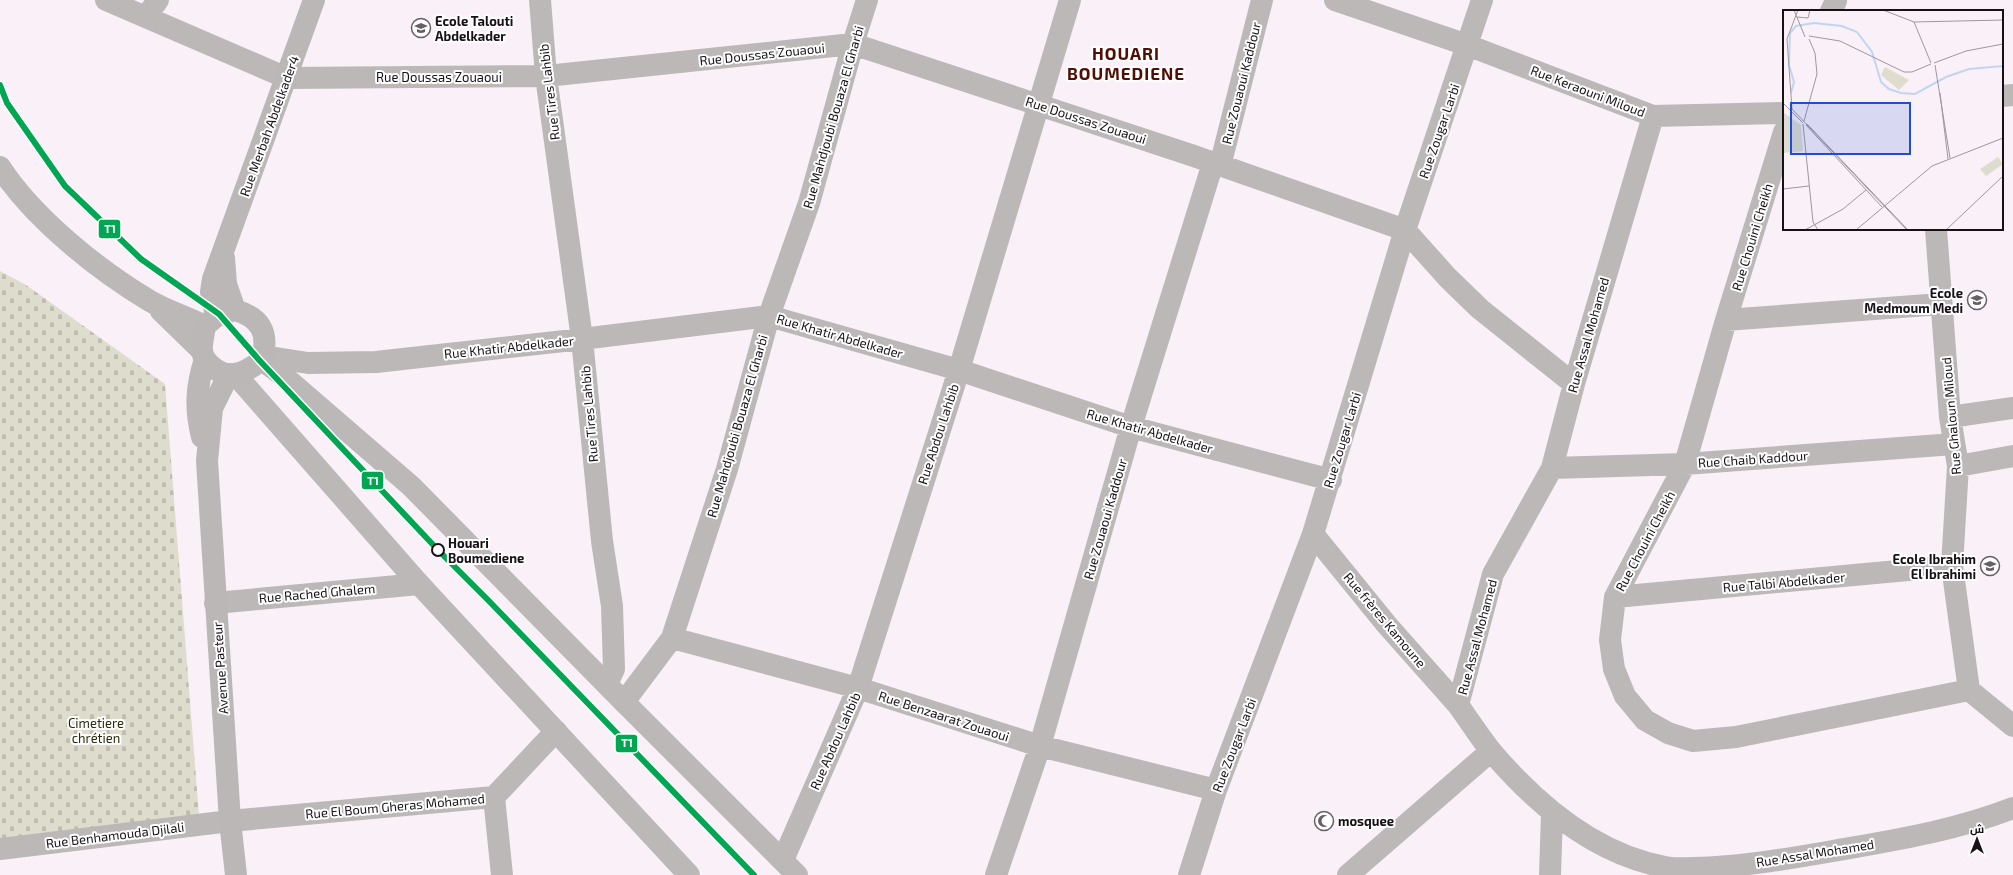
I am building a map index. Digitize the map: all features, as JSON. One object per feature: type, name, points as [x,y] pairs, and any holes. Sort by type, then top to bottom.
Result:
[{"type":"main road","name":"Rue Merbah Abdelkader4","points":[[219,318],[226,284],[223,251],[287,78],[314,0]]},
{"type":"main road","points":[[203,355],[212,367],[232,374],[253,367],[262,358],[265,341],[264,332],[252,317],[219,318],[203,355],[198,380],[197,417],[207,462]]},
{"type":"main road","points":[[207,462],[212,408],[232,374]]},
{"type":"main road","name":"Avenue Pasteur","points":[[207,462],[230,820],[236,875]]},
{"type":"street","name":"Rue Doussas Zouaoui","points":[[106,0],[152,9],[287,78],[546,76],[853,44],[1038,104],[1405,230]]},
{"type":"street","name":"Rue Tires Lahbib","points":[[540,0],[546,76],[582,339],[602,541],[612,606],[614,669],[607,684]]},
{"type":"street","name":"Rue Mahdjoubi Bouaza El Gharbi","points":[[624,702],[672,638],[727,469],[768,316],[809,203],[853,44],[867,0]]},
{"type":"street","name":"Rue Abdou Lahbib","points":[[790,867],[858,688],[959,370],[1070,0]]},
{"type":"street","name":"Rue Zouaoui Kaddour","points":[[996,875],[1040,746],[1131,428],[1217,165],[1262,0]]},
{"type":"street","name":"Rue Keraouni Miloud","points":[[1335,0],[1467,45],[1653,116],[1783,112]]},
{"type":"street","name":"Rue Zougar Larbi","points":[[1189,875],[1216,790],[1313,534],[1331,480],[1405,230],[1482,0]]},
{"type":"street","points":[[1832,0],[1837,0],[1832,10]]},
{"type":"street","points":[[2003,96],[2013,95]]},
{"type":"street","name":"Rue Assal Mohamed","points":[[1653,116],[1574,384],[1552,468],[1493,574],[1458,705],[1491,750],[1552,813],[1606,848],[1636,860],[1666,868],[1710,867],[1811,855],[1906,838],[1977,822],[2013,808]]},
{"type":"street","name":"Rue Chouini Cheikh","points":[[1783,135],[1726,320],[1685,464],[1615,597],[1610,640],[1614,668],[1625,696],[1645,720],[1668,733],[1693,741],[1736,737],[1969,690]]},
{"type":"street","points":[[0,168],[36,213],[118,281],[151,302],[203,355]]},
{"type":"street","points":[[1405,230],[1448,278],[1480,310],[1574,384]]},
{"type":"street","name":"Rue Ghaloun Miloud","points":[[1936,230],[1950,417],[1958,466],[1952,566],[1969,690]]},
{"type":"street","points":[[151,302],[219,318]]},
{"type":"street","points":[[1726,320],[1941,304]]},
{"type":"street","name":"Rue Khatir Abdelkader","points":[[262,358],[308,363],[376,362],[768,316],[959,370],[1131,428],[1331,480]]},
{"type":"street","points":[[262,358],[411,486],[624,702],[790,867]]},
{"type":"street","points":[[232,374],[419,584],[689,875]]},
{"type":"street","points":[[1950,417],[2013,408]]},
{"type":"street","name":"Rue Chaib Kaddour","points":[[1552,468],[1685,464],[1954,444]]},
{"type":"street","points":[[1958,466],[2013,456]]},
{"type":"street","name":"Rue frères Kamoune","points":[[1313,534],[1386,626],[1458,705]]},
{"type":"street","name":"Rue Talbi Abdelkader","points":[[1615,597],[1952,566]]},
{"type":"street","name":"Rue Rached Ghalem","points":[[215,603],[419,584]]},
{"type":"street","name":"Rue Benzaarat Zouaoui","points":[[672,638],[858,688],[1040,746],[1216,790]]},
{"type":"street","points":[[1969,690],[2013,726]]},
{"type":"street","name":"Rue El Boum Gheras Mohamed","points":[[230,820],[494,797],[556,732]]},
{"type":"street","points":[[1348,875],[1491,750]]},
{"type":"street","points":[[494,797],[502,875]]},
{"type":"street","points":[[1550,875],[1552,813]]},
{"type":"street","name":"Rue Benhamouda Djilali","points":[[0,849],[230,820]]},
{"type":"green space","name":"Cimetiere chrétien","points":[[0,271],[26,285],[165,384],[199,816],[0,840]]},
{"type":"transit line","name":"T1","points":[[0,85],[7,103],[65,186],[141,259],[219,314],[260,361],[438,550],[754,875]]},
{"type":"place","name":"Ecole Talouti Abdelkader","points":[[421,28]]},
{"type":"place","name":"Ecole Medmoum Medi","points":[[1977,300]]},
{"type":"place","name":"Houari Boumediene","points":[[438,550]]},
{"type":"place","name":"Ecole Ibrahim El Ibrahimi","points":[[1990,566]]},
{"type":"place","name":"mosquee","points":[[1324,821]]},
{"type":"district","name":"HOUARI BOUMEDIENE","points":[[1126,63]]}]
